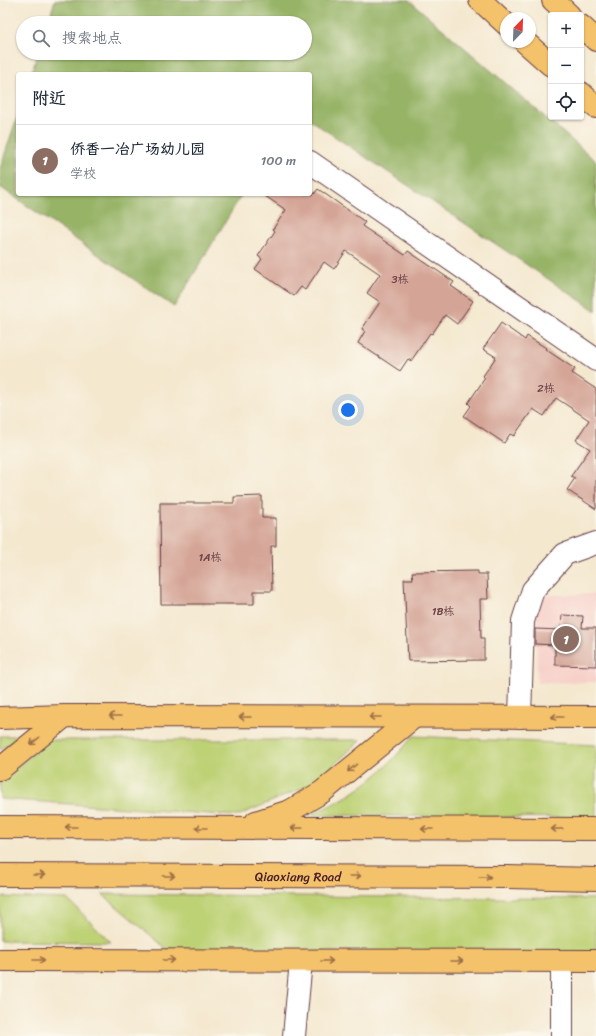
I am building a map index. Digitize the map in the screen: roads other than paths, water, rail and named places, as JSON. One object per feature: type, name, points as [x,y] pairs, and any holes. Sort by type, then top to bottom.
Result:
[{"type":"main road","points":[[480,0],[500,18]]},
{"type":"main road","points":[[553,0],[566,12]]},
{"type":"main road","points":[[584,29],[596,40]]},
{"type":"main road","points":[[532,48],[548,63]]},
{"type":"main road","points":[[584,96],[596,106]]},
{"type":"main road","points":[[0,718],[65,716],[596,717]]},
{"type":"main road","points":[[0,769],[65,716]]},
{"type":"main road","points":[[240,828],[290,811],[322,792],[414,717]]},
{"type":"main road","points":[[0,827],[596,829]]},
{"type":"main road","name":"Qiaoxiang Road","points":[[0,875],[508,876],[596,879]]},
{"type":"main road","points":[[0,960],[596,961]]},
{"type":"street","points":[[312,163],[596,360]]},
{"type":"street","points":[[520,717],[523,621],[533,590],[565,554],[596,543]]},
{"type":"street","points":[[294,1036],[301,961]]},
{"type":"street","points":[[562,961],[562,1036]]},
{"type":"place","name":"侨香一冶广场幼儿园","points":[[566,639]]}]
